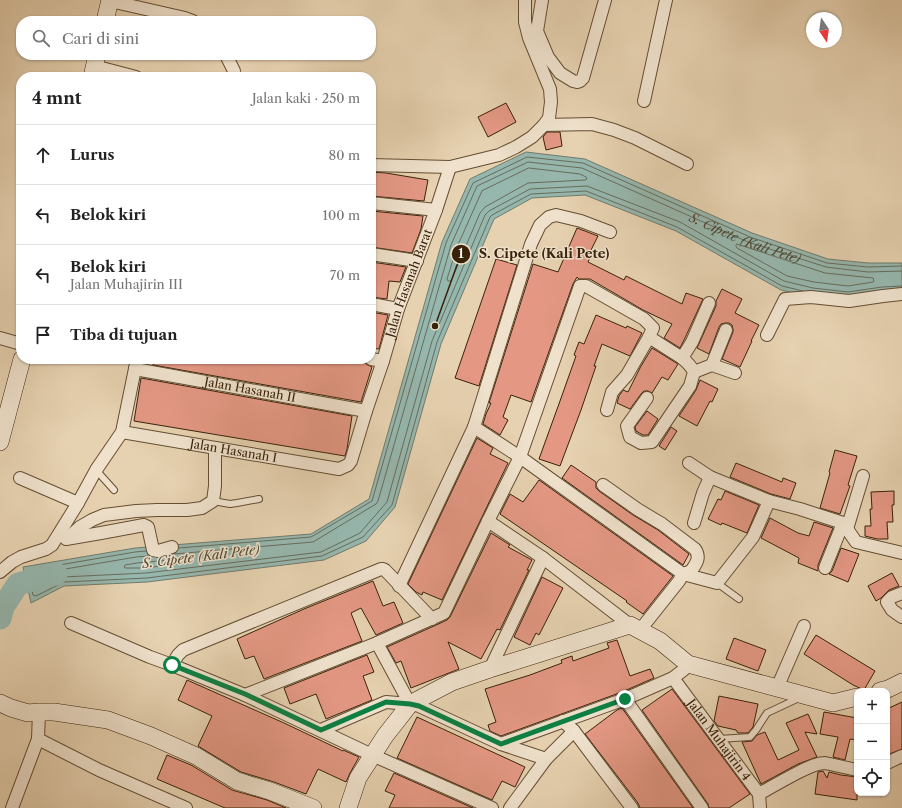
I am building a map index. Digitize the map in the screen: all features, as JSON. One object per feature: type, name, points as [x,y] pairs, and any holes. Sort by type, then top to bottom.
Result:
[{"type":"street","points":[[106,16],[110,0],[177,16]]},
{"type":"street","points":[[376,165],[450,167],[499,155],[532,137],[544,125],[549,118],[551,102],[550,88],[529,38],[525,22],[525,0]]},
{"type":"street","points":[[542,0],[536,31],[548,57],[556,68],[560,73],[576,82],[583,78],[605,0]]},
{"type":"street","points":[[644,101],[666,0]]},
{"type":"street","points":[[228,60],[234,71]]},
{"type":"street","points":[[94,66],[117,72]]},
{"type":"street","points":[[544,125],[592,124],[607,128],[634,138],[687,164]]},
{"type":"street","name":"Jalan Hasanah Barat","points":[[345,467],[348,466],[351,461],[398,309],[436,210],[450,167]]},
{"type":"street","points":[[376,204],[436,210]]},
{"type":"street","points":[[399,586],[474,427],[531,244],[540,225],[549,217],[556,215],[581,221],[610,232]]},
{"type":"street","points":[[376,255],[417,261]]},
{"type":"street","points":[[245,694],[376,643],[442,615],[446,610],[520,457],[580,286],[586,286],[644,319],[653,328],[628,375],[612,392],[607,410]]},
{"type":"street","points":[[767,335],[785,299],[811,297],[848,301],[902,294]]},
{"type":"street","points":[[682,358],[692,342],[709,303]]},
{"type":"street","points":[[376,305],[398,309]]},
{"type":"street","points":[[712,365],[726,330]]},
{"type":"street","points":[[646,398],[627,426],[630,437],[641,444],[652,442],[690,386],[694,372],[692,367],[682,358],[649,337]]},
{"type":"street","points":[[0,338],[16,343]]},
{"type":"street","points":[[376,360],[383,361]]},
{"type":"street","points":[[0,442],[21,364]]},
{"type":"street","points":[[0,572],[21,557],[46,549],[52,545],[96,470],[122,432],[136,364]]},
{"type":"street","name":"Jalan Hasanah II","points":[[136,364],[366,411]]},
{"type":"street","points":[[694,372],[712,365],[735,373]]},
{"type":"street","points":[[474,427],[520,457],[683,574],[717,583],[753,537],[769,501]]},
{"type":"street","name":"Jalan Hasanah I","points":[[122,432],[339,468],[345,467]]},
{"type":"street","points":[[68,538],[80,526],[104,515],[136,511],[187,510],[202,508],[213,501],[216,486],[215,448]]},
{"type":"street","points":[[689,463],[710,477],[769,501],[800,509],[845,526],[856,542],[902,553]]},
{"type":"street","points":[[825,568],[845,526],[863,476]]},
{"type":"street","points":[[694,523],[703,493],[710,477]]},
{"type":"street","points":[[20,478],[78,503]]},
{"type":"street","points":[[348,808],[358,778],[385,736],[410,704],[452,682],[490,669],[635,628],[679,581],[683,574],[691,572],[698,556],[695,549],[667,528],[603,485]]},
{"type":"street","points":[[488,521],[543,558],[635,628],[660,641],[688,664],[833,703],[854,698]]},
{"type":"street","points":[[54,540],[101,534],[144,525],[148,527],[153,550],[158,551],[172,547]]},
{"type":"street","points":[[490,669],[543,558]]},
{"type":"street","points":[[172,665],[183,650],[380,569],[385,570],[432,619]]},
{"type":"street","points":[[902,593],[892,597],[887,602],[892,610],[902,618]]},
{"type":"street","points":[[71,623],[150,657],[245,694],[372,755],[492,808]]},
{"type":"street","points":[[777,688],[804,626]]},
{"type":"street","points":[[376,643],[410,704]]},
{"type":"street","points":[[501,744],[625,699],[674,678],[692,664]]},
{"type":"street","points":[[880,688],[902,676]]},
{"type":"street","name":"Jalan Muhajirin 4","points":[[674,678],[759,794]]},
{"type":"street","points":[[890,688],[902,682]]},
{"type":"street","points":[[625,699],[702,808]]},
{"type":"street","points":[[321,730],[386,702],[410,704],[419,706],[501,744],[546,759]]},
{"type":"street","points":[[6,706],[28,713],[54,712],[108,720],[151,736],[196,756],[238,781],[270,791],[313,808]]},
{"type":"street","points":[[12,808],[38,739],[39,712]]},
{"type":"street","points":[[563,721],[574,730],[632,808]]},
{"type":"street","points":[[510,808],[546,759],[574,730]]},
{"type":"street","points":[[38,739],[99,770],[186,808]]},
{"type":"street","points":[[890,762],[902,756]]},
{"type":"street","points":[[760,808],[759,794],[809,767],[825,763],[854,769]]},
{"type":"lane","points":[[96,470],[114,490]]},
{"type":"lane","points":[[213,501],[237,504],[259,499]]},
{"type":"lane","points":[[717,583],[739,598]]},
{"type":"lane","points":[[719,739],[750,737],[767,713],[804,696]]},
{"type":"water","points":[[526,152],[585,159],[752,233],[828,259],[868,263],[902,263],[902,294],[811,297],[781,290],[676,231],[585,195],[532,198],[494,219],[441,344],[395,507],[366,541],[324,560],[147,582],[64,586],[31,603],[23,567],[135,548],[311,534],[369,499],[442,242],[470,179]]},
{"type":"building","points":[[506,103],[516,122],[488,137],[478,117]]},
{"type":"building","points":[[547,132],[560,132],[562,146],[546,150],[543,137]]},
{"type":"building","points":[[376,172],[428,180],[424,201],[376,196]]},
{"type":"building","points":[[376,211],[423,216],[421,229],[412,253],[376,248]]},
{"type":"building","points":[[577,228],[598,236],[589,254],[591,255],[588,262],[624,280],[626,276],[682,304],[686,293],[703,299],[680,348],[664,338],[672,324],[643,310],[590,279],[579,279],[577,277],[573,284],[531,402],[511,395],[503,417],[508,420],[500,435],[483,424],[491,403],[489,403],[533,264],[558,272]]},
{"type":"building","points":[[496,259],[517,265],[479,386],[455,378]]},
{"type":"building","points":[[376,263],[406,267],[400,282],[389,281],[387,299],[376,298]]},
{"type":"building","points":[[722,289],[742,299],[735,313],[759,325],[740,367],[722,359],[733,332],[732,325],[729,323],[721,324],[719,327],[709,354],[697,348]]},
{"type":"building","points":[[376,313],[388,315],[379,349],[376,349]]},
{"type":"building","points":[[596,315],[642,333],[630,356],[602,344],[581,410],[560,466],[539,459],[576,356],[574,355],[579,342],[584,344]]},
{"type":"building","points":[[652,348],[678,364],[668,380],[662,377],[652,393],[644,391],[630,409],[617,403],[623,390],[628,392]]},
{"type":"building","points":[[366,364],[372,367],[361,402],[153,365]]},
{"type":"building","points":[[141,378],[352,416],[345,456],[134,421]]},
{"type":"building","points":[[700,380],[718,389],[697,426],[679,416],[696,390]]},
{"type":"building","points":[[647,411],[658,419],[648,435],[643,435],[636,431],[635,427]]},
{"type":"building","points":[[671,427],[677,431],[665,450],[659,446]]},
{"type":"building","points":[[477,438],[493,448],[490,454],[508,463],[442,600],[423,592],[422,595],[416,592],[408,584]]},
{"type":"building","points":[[835,450],[857,456],[848,485],[850,486],[840,514],[820,508]]},
{"type":"building","points":[[736,463],[782,482],[783,478],[796,483],[790,499],[771,494],[730,477]]},
{"type":"building","points":[[571,465],[596,482],[596,488],[599,491],[633,515],[658,530],[689,554],[683,565],[562,478]]},
{"type":"building","points":[[539,480],[673,576],[643,614],[626,602],[627,601],[500,514],[510,494],[523,502]]},
{"type":"building","points":[[725,491],[759,505],[747,533],[722,523],[721,525],[708,519],[718,499],[721,500]]},
{"type":"building","points":[[894,491],[894,505],[892,505],[893,522],[887,522],[888,539],[877,539],[865,536],[865,526],[871,526],[871,492]]},
{"type":"building","points":[[770,518],[798,533],[809,536],[814,522],[833,528],[818,565],[818,571],[798,563],[799,558],[761,538]]},
{"type":"building","points":[[491,533],[510,545],[508,547],[532,560],[527,570],[529,570],[500,630],[497,629],[481,659],[448,642],[459,669],[411,688],[401,661],[396,663],[387,647],[447,620],[450,617]]},
{"type":"building","points":[[841,548],[859,554],[848,582],[829,574],[832,571]]},
{"type":"building","points":[[892,573],[899,586],[889,590],[876,601],[868,586]]},
{"type":"building","points":[[542,577],[563,588],[539,635],[536,633],[530,645],[514,637]]},
{"type":"building","points":[[373,581],[383,606],[394,602],[403,623],[376,635],[361,608],[351,613],[362,641],[264,679],[254,656],[245,659],[237,639],[304,609]]},
{"type":"building","points":[[816,635],[875,671],[865,688],[860,688],[804,654]]},
{"type":"building","points":[[734,638],[766,650],[758,671],[726,659]]},
{"type":"building","points":[[617,640],[630,676],[650,669],[654,678],[622,692],[501,736],[490,731],[488,725],[496,722],[485,689],[562,663],[561,660],[572,656],[573,661],[609,648],[607,643]]},
{"type":"building","points":[[367,655],[374,672],[363,676],[372,700],[326,719],[316,694],[290,704],[284,688]]},
{"type":"building","points":[[187,680],[359,757],[346,782],[318,769],[306,794],[241,772],[198,746],[212,716],[178,700]]},
{"type":"building","points":[[672,689],[750,794],[729,808],[709,808],[708,804],[642,710]]},
{"type":"building","points":[[719,696],[758,704],[753,727],[748,733],[738,733],[736,730],[718,726],[714,721]]},
{"type":"building","points":[[902,702],[902,749],[890,754],[890,724],[890,708]]},
{"type":"building","points":[[622,708],[693,808],[640,808],[638,803],[585,734],[617,710]]},
{"type":"building","points":[[824,712],[854,717],[854,740],[850,739],[845,760],[833,757],[838,737],[820,734]]},
{"type":"building","points":[[808,714],[817,734],[805,732],[817,757],[798,764],[761,784],[742,742],[752,741],[757,735],[765,732],[778,760],[799,750],[786,723]]},
{"type":"building","points":[[417,717],[525,767],[515,787],[502,781],[492,800],[397,758]]},
{"type":"building","points":[[167,755],[191,765],[232,790],[267,800],[286,808],[225,808],[157,779]]},
{"type":"building","points":[[823,771],[827,778],[829,772],[854,777],[854,796],[857,796],[857,800],[815,794],[818,772]]},
{"type":"building","points":[[394,773],[473,808],[389,808],[395,795],[385,791]]},
{"type":"waterway","name":"S. Cipete (Kali Pete)","points":[[0,618],[3,607],[18,584],[56,574]]},
{"type":"place","name":"S. Cipete (Kali Pete)","points":[[435,326]]},
{"type":"route","points":[[172,665],[245,694],[321,730],[386,702],[419,706],[501,744],[625,699]]}]
